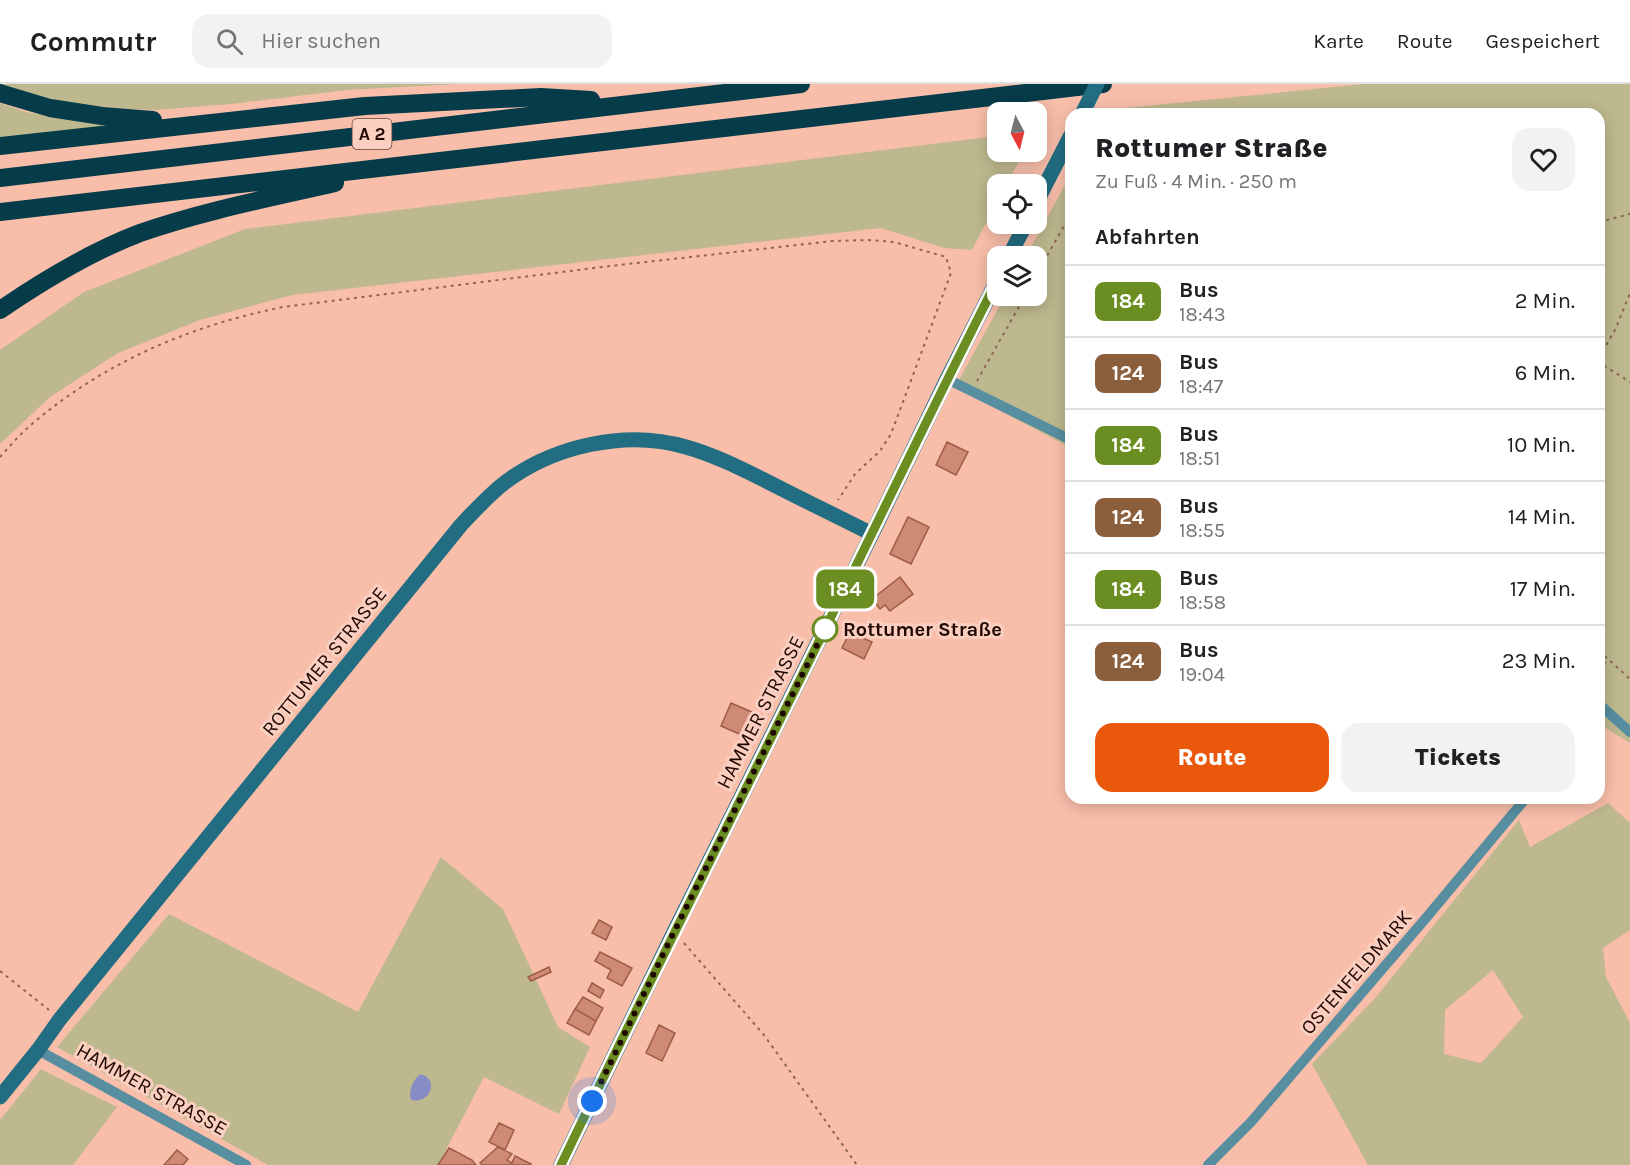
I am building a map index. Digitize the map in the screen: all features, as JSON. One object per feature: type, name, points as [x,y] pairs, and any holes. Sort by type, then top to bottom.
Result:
[{"type":"highway","name":"A 2","points":[[0,178],[801,84]]},
{"type":"highway","name":"A 2","points":[[0,212],[1103,84]]},
{"type":"highway","points":[[0,93],[50,108],[102,116],[206,123]]},
{"type":"highway","points":[[0,146],[365,106],[541,97],[643,102]]},
{"type":"highway","points":[[0,310],[84,258],[139,234],[193,216],[420,163]]},
{"type":"street","points":[[1085,108],[1097,84]]},
{"type":"street","points":[[1047,182],[1065,147]]},
{"type":"street","name":"HAMMER STRASSE","points":[[561,1165],[946,379],[987,300]]},
{"type":"street","points":[[946,379],[1065,437]]},
{"type":"street","name":"ROTTUMER STRASSE","points":[[0,1096],[461,525],[482,502],[527,468],[555,454],[587,445],[621,441],[656,441],[685,447],[732,464],[872,534]]},
{"type":"street","points":[[1605,711],[1630,732]]},
{"type":"street","name":"OSTENFELDMARK","points":[[1208,1165],[1251,1122],[1521,804]]},
{"type":"street","name":"HAMMER STRASSE","points":[[38,1050],[246,1165]]},
{"type":"path","points":[[1605,220],[1630,214]]},
{"type":"path","points":[[1047,256],[1065,224]]},
{"type":"path","points":[[0,457],[31,425],[84,384],[144,351],[197,330],[283,307],[833,241],[894,242],[946,257],[951,273],[891,434],[880,450],[855,474],[842,491],[831,514]]},
{"type":"path","points":[[1605,348],[1616,328],[1630,292]]},
{"type":"path","points":[[971,391],[1019,306]]},
{"type":"path","points":[[1605,366],[1630,382]]},
{"type":"path","points":[[1605,662],[1606,658],[1630,679]]},
{"type":"path","points":[[674,932],[764,1035],[857,1165]]},
{"type":"path","points":[[0,971],[60,1019]]},
{"type":"shaded area","points":[[0,84],[458,84],[347,90],[157,110],[87,107],[19,92]]},
{"type":"shaded area","points":[[1363,84],[1630,84],[1630,743],[1605,728],[1605,108],[1126,108]]},
{"type":"shaded area","points":[[0,103],[26,112],[114,126],[0,138]]},
{"type":"shaded area","points":[[987,137],[987,162],[1019,162],[1012,174],[987,174],[987,221],[972,250],[944,248],[881,228],[292,295],[200,320],[118,353],[50,397],[0,444],[0,350],[84,292],[245,229]]},
{"type":"shaded area","points":[[1065,185],[1065,445],[955,387],[1000,306],[1047,306],[1047,246],[1031,246],[1038,234],[1047,234],[1047,218]]},
{"type":"shaded area","points":[[1608,803],[1630,823],[1630,930],[1603,948],[1606,977],[1630,1023],[1630,1165],[1368,1165],[1312,1064],[1376,997],[1519,820],[1530,847]],"holes":[[[1493,970],[1523,1017],[1481,1063],[1444,1054],[1445,1010]]]},
{"type":"shaded area","points":[[441,857],[503,909],[558,1027],[590,1047],[559,1114],[484,1077],[438,1165],[268,1165],[57,1047],[169,914],[358,1012]]},
{"type":"shaded area","points":[[41,1069],[117,1107],[73,1165],[0,1165],[0,1120]]},
{"type":"water","points":[[420,1074],[430,1080],[430,1090],[424,1098],[411,1100],[412,1086]]},
{"type":"building","points":[[947,442],[968,452],[956,475],[936,465]]},
{"type":"building","points":[[908,517],[929,527],[911,564],[890,554]]},
{"type":"building","points":[[900,577],[913,594],[890,611],[885,605],[880,609],[872,599]]},
{"type":"building","points":[[850,632],[872,642],[864,659],[842,648]]},
{"type":"building","points":[[731,703],[761,716],[751,739],[721,726]]},
{"type":"building","points":[[599,920],[612,927],[606,940],[592,933]]},
{"type":"building","points":[[600,952],[632,968],[622,986],[607,978],[611,970],[595,961]]},
{"type":"building","points":[[549,967],[551,972],[531,981],[528,977]]},
{"type":"building","points":[[592,983],[604,990],[600,998],[588,991]]},
{"type":"building","points":[[583,997],[603,1008],[596,1021],[575,1009]]},
{"type":"building","points":[[575,1009],[596,1021],[589,1035],[567,1023]]},
{"type":"building","points":[[659,1025],[675,1033],[662,1061],[646,1053]]},
{"type":"building","points":[[499,1123],[514,1130],[505,1150],[489,1142]]},
{"type":"building","points":[[498,1147],[512,1154],[507,1160],[512,1163],[511,1165],[482,1165],[480,1163]]},
{"type":"building","points":[[449,1148],[472,1160],[476,1165],[438,1165]]},
{"type":"building","points":[[177,1150],[188,1159],[183,1165],[164,1165]]},
{"type":"building","points":[[515,1156],[531,1164],[531,1165],[511,1165]]},
{"type":"bus line","name":"184","points":[[561,1165],[862,555],[946,379],[987,300]]},
{"type":"place","name":"Rottumer Straße","points":[[825,629]]},
{"type":"route","points":[[592,1101],[825,629]]}]
